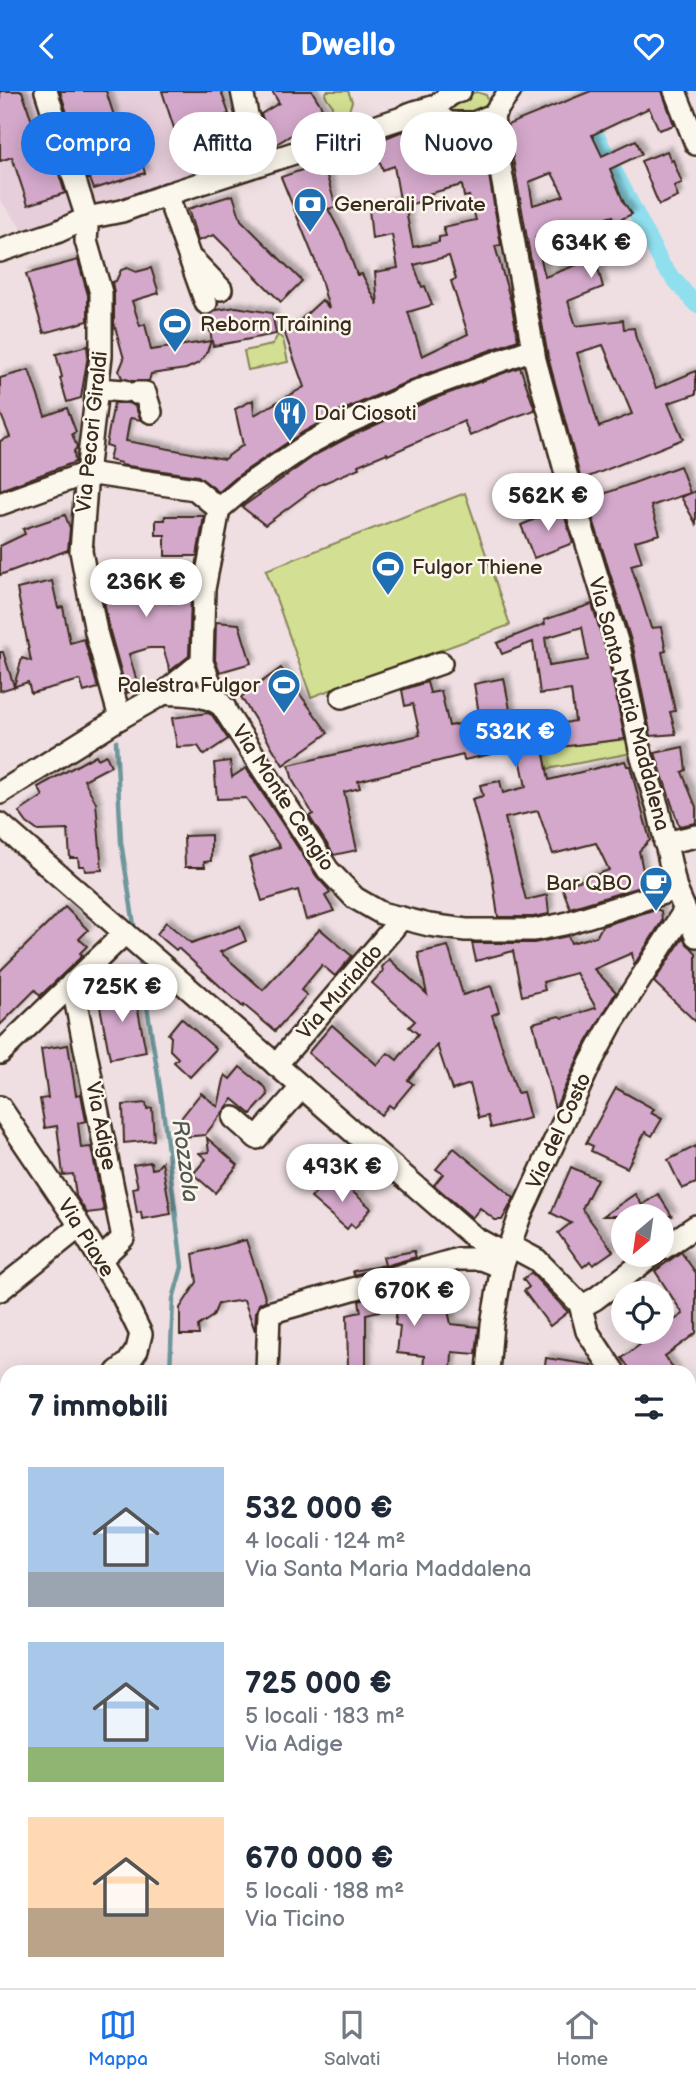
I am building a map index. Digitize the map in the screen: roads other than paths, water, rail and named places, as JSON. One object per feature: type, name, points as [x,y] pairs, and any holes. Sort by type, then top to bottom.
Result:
[{"type":"street","name":"Via Pecori Giraldi","points":[[46,91],[87,223],[86,241],[101,292],[101,356],[81,551],[96,632],[120,718]]},
{"type":"street","points":[[242,91],[246,112]]},
{"type":"street","points":[[406,112],[410,91]]},
{"type":"street","points":[[460,91],[434,105],[449,123],[474,123],[498,100]]},
{"type":"street","points":[[675,91],[691,119],[696,144]]},
{"type":"street","name":"Via Santa Maria Maddalena","points":[[498,100],[496,144],[533,349],[570,492],[620,651],[641,754],[676,889],[696,936]]},
{"type":"street","points":[[277,158],[400,117]]},
{"type":"street","points":[[0,251],[225,175]]},
{"type":"street","points":[[167,194],[189,255],[213,296]]},
{"type":"street","points":[[0,504],[87,473],[195,489],[219,509],[246,486],[288,457],[345,424],[428,387],[533,349]]},
{"type":"street","points":[[98,389],[145,393],[151,412]]},
{"type":"street","name":"Via Monte Cengio","points":[[219,509],[204,589],[202,662],[208,681],[337,881],[366,905],[381,913],[466,930],[534,930],[564,924],[676,889]]},
{"type":"street","points":[[0,793],[164,693],[202,662]]},
{"type":"street","points":[[342,697],[441,663]]},
{"type":"street","points":[[164,693],[202,696],[225,708]]},
{"type":"street","points":[[0,824],[475,1238],[506,1256]]},
{"type":"street","points":[[665,843],[696,836]]},
{"type":"street","name":"Via del Costo","points":[[489,1365],[492,1324],[506,1256],[520,1216],[591,1062],[612,1023],[685,910]]},
{"type":"street","name":"Via Murialdo","points":[[276,1065],[402,918]]},
{"type":"street","points":[[0,1053],[125,933]]},
{"type":"street","name":"Via Adige","points":[[72,983],[123,1238],[100,1260]]},
{"type":"street","points":[[234,1118],[257,1137],[302,1087]]},
{"type":"street","name":"Via Piave","points":[[0,1107],[122,1295],[141,1334],[137,1350],[126,1365]]},
{"type":"street","points":[[0,1290],[79,1227]]},
{"type":"street","points":[[674,1243],[693,1234]]},
{"type":"street","points":[[267,1365],[269,1313],[458,1259],[506,1256],[537,1260],[580,1304],[587,1331],[609,1365]]},
{"type":"street","points":[[580,1304],[595,1299],[637,1267]]},
{"type":"waterway","points":[[596,134],[663,266],[696,305]]},
{"type":"waterway","name":"Rozzola","points":[[116,741],[121,842],[134,925]]},
{"type":"waterway","name":"Rozzola","points":[[139,955],[162,1101],[182,1267],[173,1299],[170,1365]]},
{"type":"place","name":"Generali Private","points":[[310,234]]},
{"type":"place","name":"Reborn Training","points":[[175,354]]},
{"type":"place","name":"Dai Ciosoti","points":[[290,443]]},
{"type":"place","name":"Fulgor Thiene","points":[[388,597]]},
{"type":"place","name":"Palestra Fulgor","points":[[284,715]]},
{"type":"place","name":"Bar QBO","points":[[656,913]]}]
